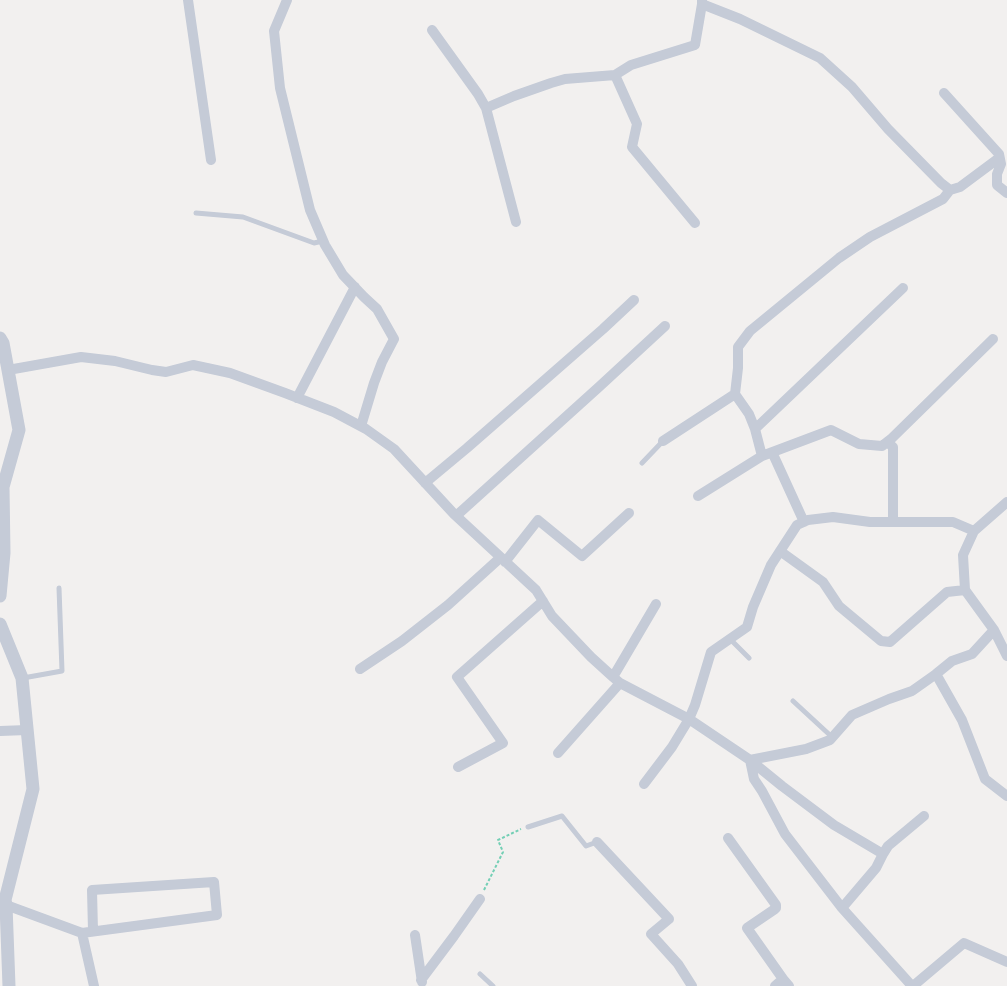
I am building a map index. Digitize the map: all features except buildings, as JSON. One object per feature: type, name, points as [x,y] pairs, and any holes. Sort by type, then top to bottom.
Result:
[{"type":"street","points":[[188,0],[211,160]]},
{"type":"street","points":[[287,0],[274,31],[280,88],[310,210],[323,241],[343,275],[377,309],[394,339],[376,376],[361,426]]},
{"type":"street","points":[[486,108],[514,96],[565,79],[615,75],[631,65],[695,45],[702,2],[820,58],[852,87],[888,129],[941,183],[950,190]]},
{"type":"street","points":[[432,30],[478,94],[486,108],[516,222]]},
{"type":"street","points":[[615,75],[637,124],[632,147],[695,223]]},
{"type":"street","points":[[944,93],[998,154],[1001,164],[997,174],[997,185],[1007,193]]},
{"type":"street","points":[[762,456],[749,414],[735,394],[738,368],[738,347],[750,331],[839,258],[870,237],[943,199],[950,190],[960,187],[1000,158]]},
{"type":"street","points":[[297,398],[355,287]]},
{"type":"street","points":[[755,430],[903,288]]},
{"type":"street","points":[[425,483],[603,330],[634,300]]},
{"type":"street","points":[[456,516],[665,326]]},
{"type":"street","points":[[0,338],[3,343],[19,430],[3,487],[0,596]]},
{"type":"street","points":[[698,496],[762,456],[831,430],[860,444],[882,446],[888,442],[993,339]]},
{"type":"street","points":[[8,370],[81,357],[115,361],[166,372],[193,365],[230,373],[334,412],[366,428],[394,449],[456,516],[536,590],[552,616],[591,657],[616,680],[689,719],[750,760],[834,825],[883,854]]},
{"type":"street","points":[[663,442],[735,394]]},
{"type":"street","points":[[888,442],[893,447],[893,522]]},
{"type":"street","points":[[772,452],[804,522]]},
{"type":"street","points":[[1006,653],[994,630],[965,590],[963,555],[974,531],[1007,502]]},
{"type":"street","points":[[360,669],[402,641],[503,560],[538,520],[582,556],[628,513]]},
{"type":"street","points":[[644,784],[672,747],[689,719],[695,705],[711,652],[747,627],[771,565],[797,525],[808,520],[833,517],[870,522],[953,522],[974,531]]},
{"type":"street","points":[[780,551],[823,582],[839,606],[881,641],[890,642],[947,592],[965,590]]},
{"type":"street","points":[[458,767],[503,743],[457,677],[543,601]]},
{"type":"street","points":[[558,753],[616,680],[656,604]]},
{"type":"street","points":[[0,624],[22,678],[33,789],[4,901],[9,986]]},
{"type":"street","points":[[750,760],[806,749],[830,740],[852,715],[912,691],[952,661],[972,654],[994,630]]},
{"type":"street","points":[[936,674],[962,720],[985,779],[1007,796]]},
{"type":"street","points":[[0,730],[27,730]]},
{"type":"street","points":[[750,760],[754,779],[785,834],[842,908],[913,986],[964,943],[1007,962]]},
{"type":"street","points":[[842,908],[876,868],[888,846],[924,816]]},
{"type":"street","points":[[728,838],[776,906],[775,909],[747,928],[786,982],[775,986]]},
{"type":"street","points":[[597,842],[669,919],[651,934],[678,964],[692,986]]},
{"type":"street","points":[[4,901],[82,932],[93,931],[217,914],[214,882],[92,890],[93,931]]},
{"type":"street","points":[[422,983],[480,899]]},
{"type":"street","points":[[82,932],[94,986]]},
{"type":"street","points":[[414,935],[422,983]]},
{"type":"lane","points":[[196,213],[243,217],[314,243],[323,241]]},
{"type":"lane","points":[[642,463],[663,442]]},
{"type":"lane","points":[[22,678],[62,671],[59,588]]},
{"type":"lane","points":[[730,639],[749,658]]},
{"type":"lane","points":[[793,701],[832,737]]},
{"type":"lane","points":[[528,827],[562,816],[586,846],[597,842]]},
{"type":"lane","points":[[480,974],[493,986]]},
{"type":"path","points":[[480,899],[503,852],[498,840],[528,827]]}]
